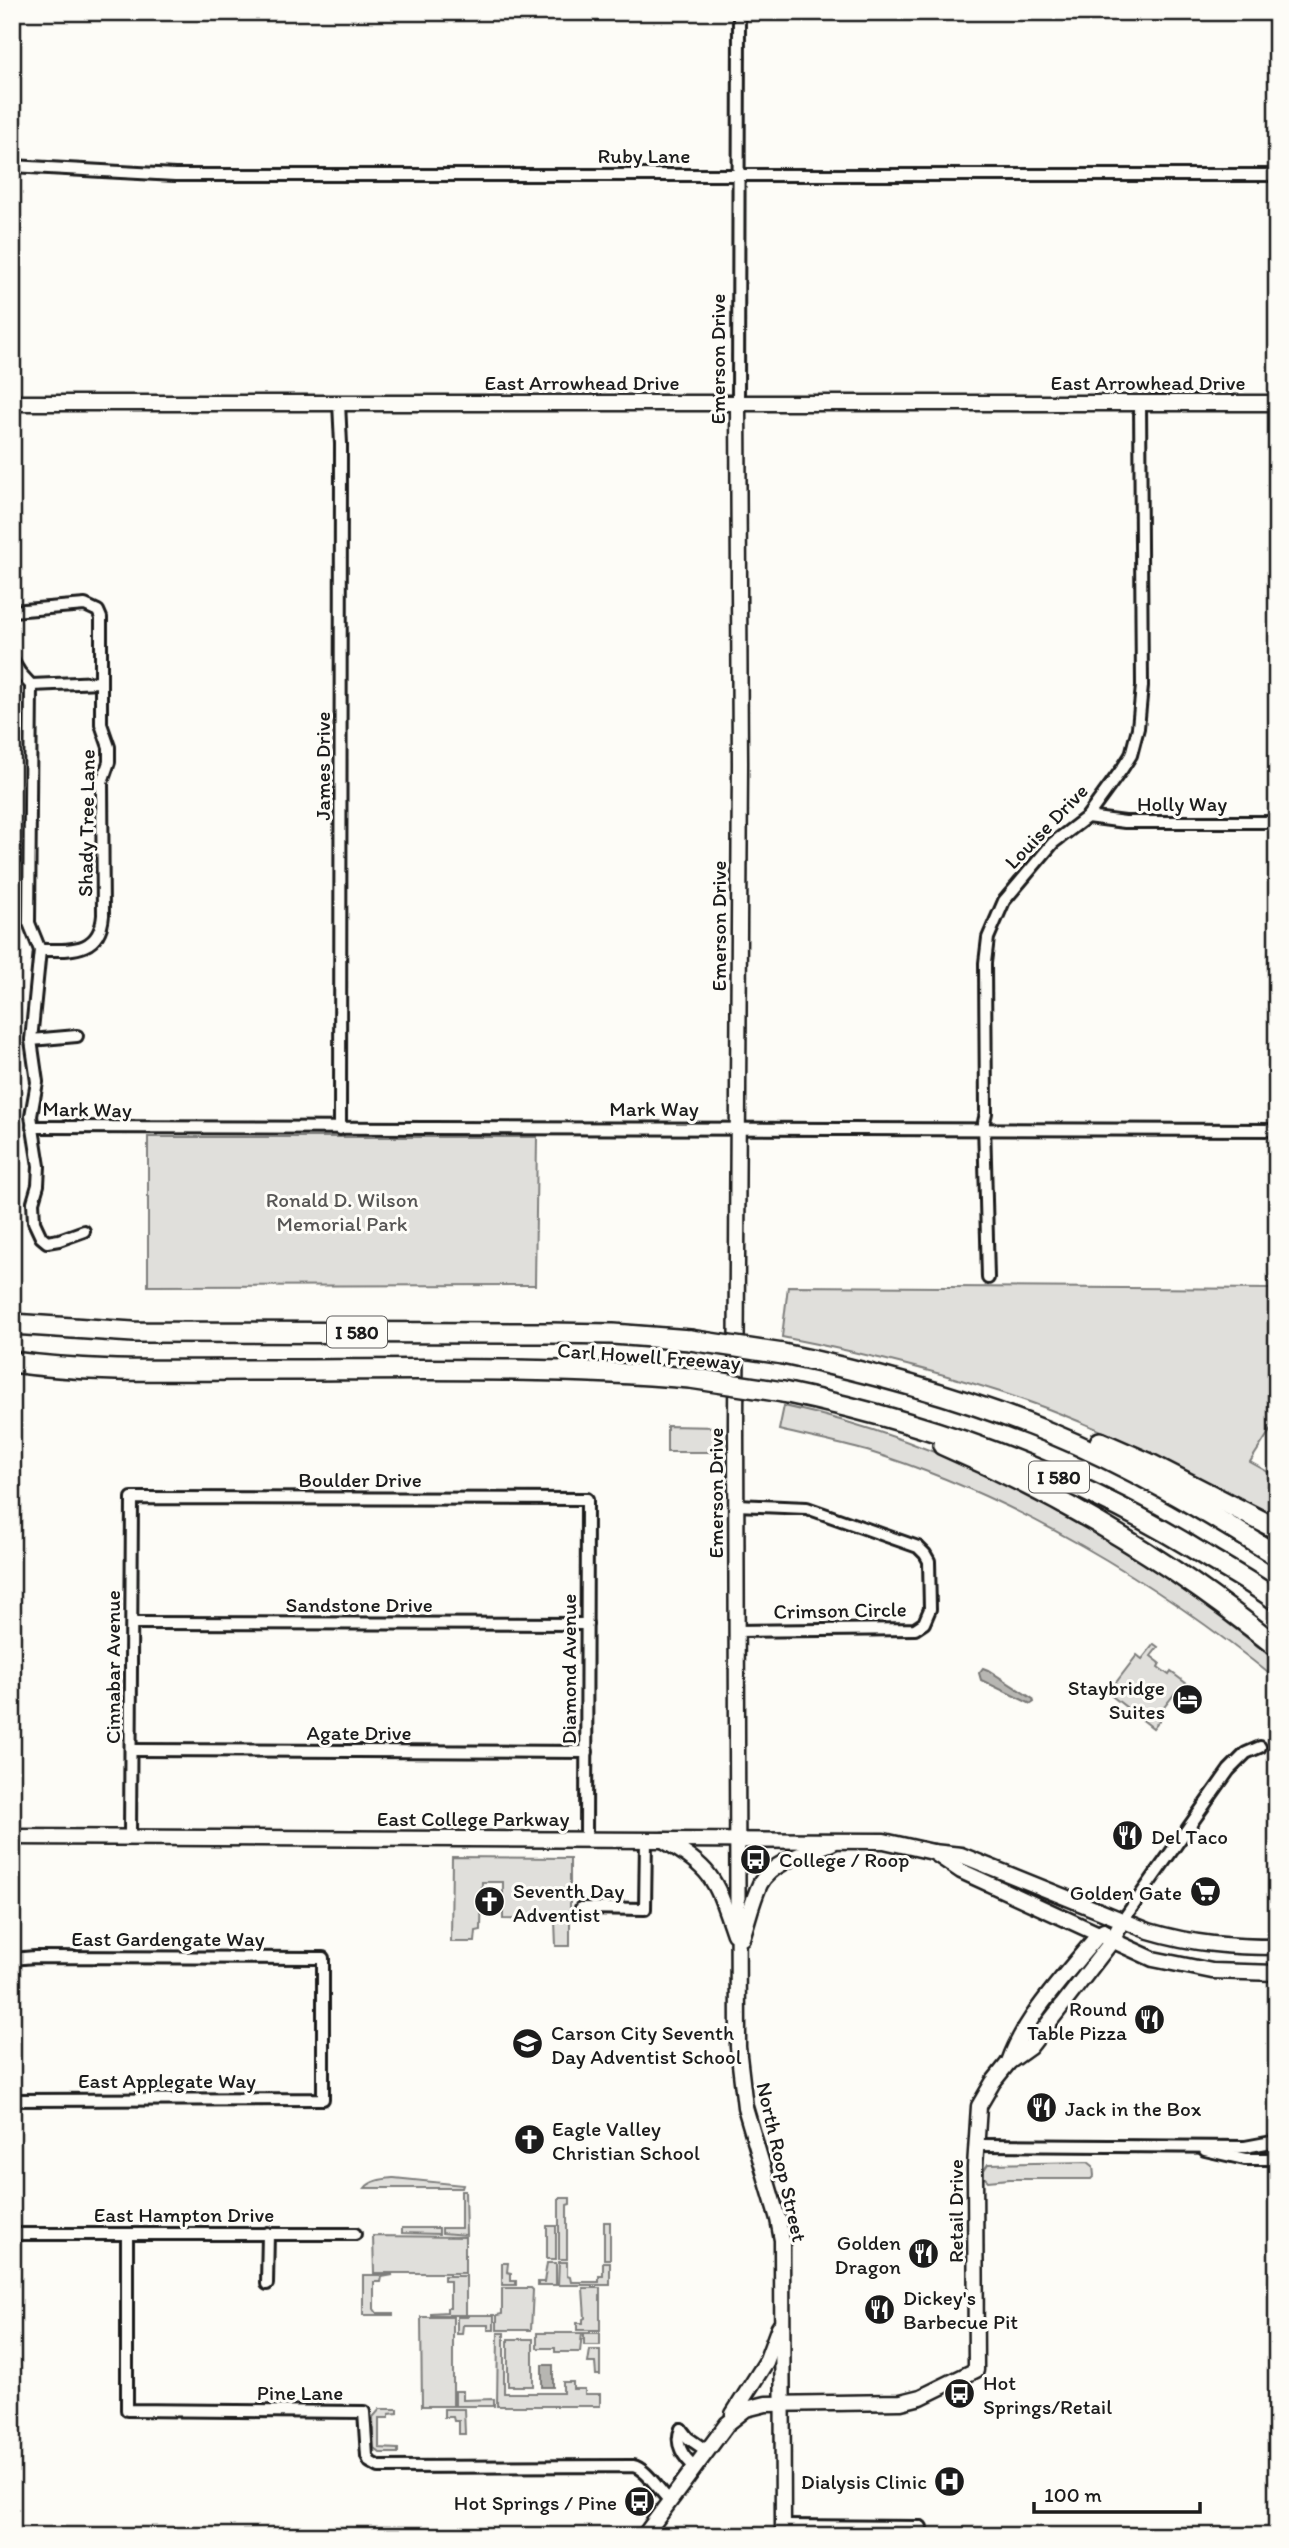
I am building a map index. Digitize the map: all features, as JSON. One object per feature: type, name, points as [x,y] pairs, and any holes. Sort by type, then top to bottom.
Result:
[{"type":"highway","name":"Carl Howell Freeway","points":[[19,1325],[132,1332],[613,1334],[690,1340],[783,1353],[906,1382],[1050,1433],[1199,1507],[1277,1556]]},
{"type":"highway","name":"Carl Howell Freeway","points":[[20,1363],[139,1369],[615,1372],[690,1378],[821,1399],[912,1423],[1044,1470],[1112,1502],[1180,1539],[1277,1601]]},
{"type":"highway","points":[[906,1382],[1040,1418],[1087,1436],[1148,1463],[1277,1529]]},
{"type":"highway","points":[[821,1399],[910,1431],[1058,1499],[1159,1560],[1277,1647]]},
{"type":"street","name":"Emerson Drive","points":[[738,1839],[736,1505],[740,779],[739,12]]},
{"type":"street","name":"Ruby Lane","points":[[12,166],[187,175],[1277,175]]},
{"type":"street","name":"East Arrowhead Drive","points":[[12,403],[1277,403]]},
{"type":"street","name":"James Drive","points":[[339,403],[340,1129]]},
{"type":"street","name":"Louise Drive","points":[[988,1278],[984,1130],[985,963],[988,938],[998,911],[1012,891],[1053,843],[1087,817],[1108,790],[1131,755],[1139,728],[1142,686],[1140,403]]},
{"type":"street","name":"Shady Tree Lane","points":[[12,611],[85,604],[98,611],[101,618],[101,724],[109,747],[109,762],[102,782],[102,927],[97,938],[87,946],[40,950]]},
{"type":"street","points":[[12,660],[31,685],[29,923],[40,950],[32,1040],[37,1082],[31,1116],[39,1166],[38,1185],[33,1202],[35,1227],[47,1242],[84,1231]]},
{"type":"street","points":[[31,685],[101,682]]},
{"type":"street","name":"Holly Way","points":[[1087,817],[1125,822],[1277,822]]},
{"type":"street","points":[[32,1040],[77,1036]]},
{"type":"street","name":"Mark Way","points":[[32,1127],[1277,1129]]},
{"type":"street","name":"Boulder Drive","points":[[132,1498],[587,1499]]},
{"type":"street","name":"Cinnabar Avenue","points":[[130,1837],[132,1498]]},
{"type":"street","name":"Diamond Avenue","points":[[586,1839],[587,1499]]},
{"type":"street","name":"Crimson Circle","points":[[736,1505],[807,1508],[913,1545],[922,1550],[927,1558],[930,1576],[929,1614],[924,1623],[915,1629],[737,1631]]},
{"type":"street","name":"Sandstone Drive","points":[[132,1623],[587,1624]]},
{"type":"street","points":[[1123,1920],[1229,1770],[1246,1753],[1259,1748]]},
{"type":"street","name":"Agate Drive","points":[[131,1750],[587,1752]]},
{"type":"street","name":"East College Parkway","points":[[12,1838],[884,1841],[961,1855],[1160,1934],[1203,1944],[1277,1947]]},
{"type":"street","points":[[581,1908],[645,1909],[646,1839]]},
{"type":"street","name":"North Roop Street","points":[[738,1839],[738,2047],[741,2081],[745,2107],[780,2229],[783,2531]]},
{"type":"street","points":[[738,1949],[761,1883],[769,1872],[839,1839]]},
{"type":"street","points":[[662,1840],[707,1870],[719,1889],[738,1949]]},
{"type":"street","name":"East College Parkway","points":[[933,1852],[961,1871],[1141,1954],[1182,1966],[1223,1972],[1270,1973]]},
{"type":"street","name":"Retail Drive","points":[[783,2404],[901,2402],[921,2397],[976,2370],[976,2145],[979,2106],[1009,2062],[1030,2047],[1105,1938],[1123,1920]]},
{"type":"street","name":"East Gardengate Way","points":[[12,1959],[35,1956],[323,1958],[323,2099]]},
{"type":"street","points":[[1270,1973],[1277,1980]]},
{"type":"street","name":"East Applegate Way","points":[[12,2100],[323,2099]]},
{"type":"street","name":"Retail Drive","points":[[976,2145],[1245,2147],[1277,2141]]},
{"type":"street","points":[[1195,2147],[1231,2157],[1277,2159]]},
{"type":"street","points":[[267,2284],[268,2233]]},
{"type":"street","name":"East Hampton Drive","points":[[12,2234],[355,2234]]},
{"type":"street","name":"Pine Lane","points":[[128,2234],[128,2410],[364,2412],[367,2456],[370,2462],[379,2467],[633,2466],[645,2471],[657,2489],[670,2501]]},
{"type":"street","points":[[644,2536],[727,2424],[766,2362],[782,2319]]},
{"type":"street","points":[[727,2424],[746,2409],[766,2404],[783,2404]]},
{"type":"street","points":[[695,2467],[684,2459],[678,2436],[681,2429],[688,2438],[707,2451]]},
{"type":"street","points":[[783,2531],[921,2527]]},
{"type":"green space","name":"Ronald D. Wilson Memorial Park","points":[[148,1137],[537,1137],[535,1285],[148,1286]]},
{"type":"green space","points":[[788,1286],[1277,1289],[1277,1420],[1250,1462],[1277,1477],[1277,1519],[1128,1443],[1035,1404],[910,1366],[782,1337]]},
{"type":"green space","points":[[784,1406],[852,1423],[918,1446],[983,1473],[1046,1504],[1106,1539],[1222,1619],[1277,1662],[1277,1680],[1231,1644],[1134,1577],[1030,1518],[922,1470],[867,1451],[779,1430]]},
{"type":"green space","points":[[667,1426],[720,1427],[721,1452],[667,1452]]},
{"type":"green space","points":[[1154,1644],[1158,1647],[1151,1656],[1160,1663],[1158,1667],[1169,1675],[1171,1672],[1187,1684],[1180,1693],[1176,1692],[1158,1715],[1161,1718],[1153,1728],[1108,1693],[1137,1655],[1142,1659]]},
{"type":"green space","points":[[452,1857],[570,1858],[570,1946],[556,1946],[555,1920],[503,1919],[503,1882],[482,1882],[481,1930],[476,1931],[475,1942],[451,1942]]},
{"type":"green space","points":[[1088,2162],[1093,2166],[1094,2176],[1091,2179],[988,2181],[984,2177],[988,2164]]},
{"type":"green space","points":[[382,2179],[463,2185],[462,2188],[365,2188]]},
{"type":"green space","points":[[461,2191],[465,2191],[466,2235],[442,2233],[442,2228],[461,2228]]},
{"type":"green space","points":[[559,2198],[570,2198],[570,2204],[567,2205],[567,2259],[559,2259]]},
{"type":"green space","points":[[604,2222],[610,2222],[610,2259],[604,2259]]},
{"type":"green space","points":[[547,2226],[556,2226],[556,2259],[547,2259]]},
{"type":"green space","points":[[402,2228],[439,2228],[439,2234],[402,2233]]},
{"type":"green space","points":[[373,2236],[465,2237],[465,2273],[374,2273]]},
{"type":"green space","points":[[559,2262],[567,2262],[567,2276],[571,2282],[599,2282],[599,2276],[603,2276],[603,2262],[610,2262],[610,2285],[558,2285]]},
{"type":"green space","points":[[502,2263],[508,2263],[507,2272],[511,2273],[511,2281],[516,2281],[516,2285],[502,2285]]},
{"type":"green space","points":[[547,2263],[556,2263],[556,2285],[538,2285],[538,2282],[544,2282]]},
{"type":"green space","points":[[363,2275],[393,2275],[382,2277],[381,2282],[374,2282],[374,2309],[377,2313],[393,2315],[363,2315]]},
{"type":"green space","points":[[444,2276],[466,2276],[466,2315],[431,2315],[447,2312],[447,2308],[450,2308],[450,2281],[444,2281]]},
{"type":"green space","points":[[502,2288],[533,2290],[531,2330],[497,2330],[497,2315],[502,2314]]},
{"type":"green space","points":[[583,2288],[600,2288],[600,2330],[577,2330],[577,2323],[583,2323],[585,2318]]},
{"type":"green space","points":[[494,2315],[494,2330],[488,2330],[488,2325],[463,2325],[462,2334],[457,2334],[457,2317]]},
{"type":"green space","points":[[421,2317],[453,2317],[453,2406],[422,2406]]},
{"type":"green space","points":[[498,2333],[504,2333],[504,2393],[563,2393],[563,2382],[573,2382],[573,2389],[585,2389],[585,2394],[600,2394],[600,2406],[497,2406]]},
{"type":"green space","points":[[537,2333],[582,2333],[580,2352],[555,2352],[555,2348],[537,2348]]},
{"type":"green space","points":[[584,2333],[600,2333],[600,2345],[584,2345]]},
{"type":"green space","points":[[508,2339],[533,2339],[533,2386],[508,2386]]},
{"type":"green space","points":[[590,2350],[600,2350],[600,2375],[596,2375],[595,2363],[588,2363]]},
{"type":"green space","points":[[455,2391],[463,2391],[463,2400],[494,2399],[494,2406],[455,2406]]},
{"type":"green space","points":[[380,2409],[398,2409],[398,2413],[389,2414],[389,2418],[379,2418],[379,2448],[398,2449],[398,2453],[380,2453],[374,2448],[373,2417]]},
{"type":"green space","points":[[444,2409],[464,2409],[465,2434],[459,2434],[459,2421],[454,2421],[453,2417],[444,2417]]},
{"type":"shaded area","points":[[983,1668],[1034,1702],[1031,1704],[981,1680],[979,1673]]},
{"type":"shaded area","points":[[542,2365],[553,2365],[553,2387],[542,2387]]},
{"type":"place","name":"Staybridge Suites","points":[[1188,1699]]},
{"type":"place","name":"Del Taco","points":[[1128,1836]]},
{"type":"place","name":"College / Roop","points":[[756,1859]]},
{"type":"place","name":"Golden Gate","points":[[1205,1892]]},
{"type":"place","name":"Seventh Day Adventist","points":[[490,1902]]},
{"type":"place","name":"Round Table Pizza","points":[[1150,2020]]},
{"type":"place","name":"Carson City Seventh Day Adventist School","points":[[528,2044]]},
{"type":"place","name":"Jack in the Box","points":[[1042,2108]]},
{"type":"place","name":"Eagle Valley Christian School","points":[[529,2140]]},
{"type":"place","name":"Golden Dragon","points":[[924,2254]]},
{"type":"place","name":"Dickey's Barbecue Pit","points":[[880,2309]]},
{"type":"place","name":"Hot Springs/Retail","points":[[960,2394]]},
{"type":"place","name":"Dialysis Clinic","points":[[950,2481]]},
{"type":"place","name":"Hot Springs / Pine","points":[[640,2502]]}]
